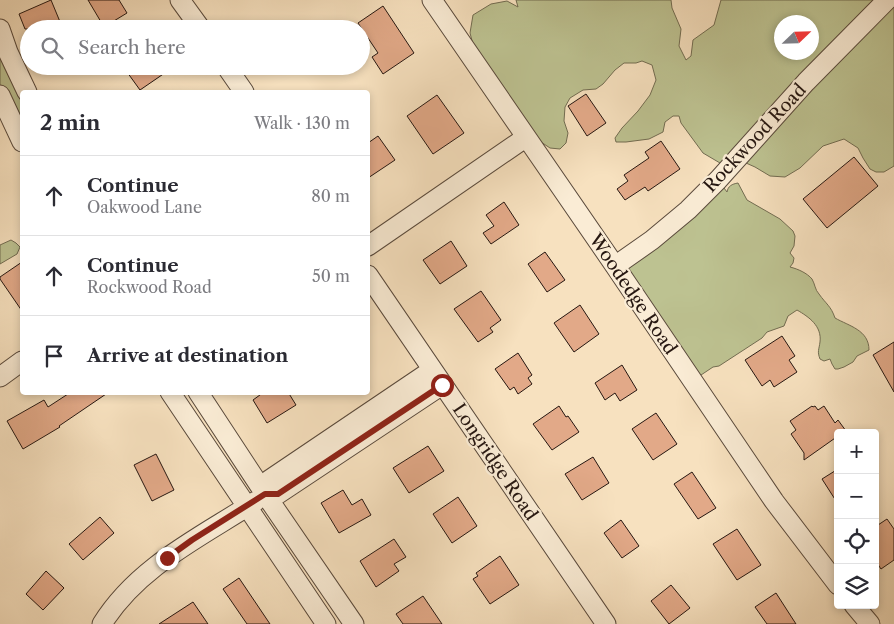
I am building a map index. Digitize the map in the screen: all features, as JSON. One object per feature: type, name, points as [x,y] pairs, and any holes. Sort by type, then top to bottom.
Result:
[{"type":"street","points":[[180,0],[194,20]]},
{"type":"street","name":"Woodedge Road","points":[[432,0],[774,501],[834,580]]},
{"type":"street","name":"Rockwood Road","points":[[615,266],[652,240],[688,210],[718,180],[806,82],[888,0]]},
{"type":"street","points":[[0,29],[8,52],[26,90]]},
{"type":"street","points":[[232,75],[243,90]]},
{"type":"street","points":[[0,95],[20,138]]},
{"type":"street","points":[[370,245],[525,138]]},
{"type":"street","name":"Longridge Road","points":[[370,278],[606,624]]},
{"type":"street","points":[[0,377],[20,362]]},
{"type":"street","points":[[102,624],[107,615],[125,594],[145,575],[192,540],[265,494],[269,480],[437,378]]},
{"type":"street","points":[[172,395],[326,624]]},
{"type":"street","points":[[200,395],[354,624]]},
{"type":"street","points":[[857,609],[870,624]]},
{"type":"green space","points":[[516,0],[671,0],[672,8],[681,29],[679,46],[686,60],[691,56],[693,40],[714,25],[721,0],[894,0],[894,166],[884,172],[876,172],[870,169],[858,148],[844,139],[823,146],[800,168],[785,177],[770,176],[737,159],[720,163],[703,153],[681,123],[679,116],[673,116],[665,122],[663,132],[649,139],[616,142],[615,138],[622,128],[650,95],[656,80],[652,65],[642,61],[624,63],[596,89],[583,90],[570,98],[565,107],[564,121],[568,133],[566,143],[560,149],[550,148],[535,138],[480,71],[470,33],[473,15],[491,4],[507,1],[518,7]]},
{"type":"green space","points":[[0,29],[21,90],[20,138],[0,95]]},
{"type":"green space","points":[[718,180],[727,192],[728,188],[738,183],[747,200],[780,219],[793,231],[795,236],[794,246],[790,253],[794,258],[790,267],[808,275],[812,279],[817,291],[835,318],[862,333],[866,338],[869,350],[857,356],[853,362],[835,369],[830,359],[824,361],[820,359],[818,352],[820,336],[817,327],[810,319],[797,310],[788,316],[784,326],[767,332],[762,338],[692,381],[615,266]]},
{"type":"green space","points":[[11,240],[20,247],[17,254],[0,264],[0,245]]},
{"type":"building","points":[[51,0],[59,20],[21,20],[19,14]]},
{"type":"building","points":[[88,0],[119,0],[127,13],[116,20],[100,20]]},
{"type":"building","points":[[383,6],[414,53],[383,74],[372,57],[378,53],[370,41],[370,20],[362,20]]},
{"type":"building","points":[[129,75],[162,75],[140,90]]},
{"type":"building","points":[[586,94],[606,123],[587,136],[568,106]]},
{"type":"building","points":[[437,95],[464,133],[433,154],[407,116]]},
{"type":"building","points":[[378,136],[395,160],[370,177],[370,142]]},
{"type":"building","points":[[661,141],[680,169],[648,191],[645,187],[625,200],[617,189],[628,181],[624,175],[649,158],[645,152]]},
{"type":"building","points":[[854,157],[878,186],[827,228],[803,199]]},
{"type":"building","points":[[504,202],[519,225],[491,244],[483,233],[494,226],[486,215]]},
{"type":"building","points":[[451,241],[467,266],[440,284],[423,260]]},
{"type":"building","points":[[545,252],[565,280],[547,292],[528,264]]},
{"type":"building","points":[[20,263],[20,308],[0,279],[0,277]]},
{"type":"building","points":[[481,291],[501,320],[490,328],[493,332],[478,342],[454,309]]},
{"type":"building","points":[[580,305],[599,334],[574,352],[554,323]]},
{"type":"building","points":[[782,336],[795,356],[789,360],[797,372],[774,387],[770,380],[762,386],[745,360]]},
{"type":"building","points":[[894,342],[894,392],[873,355]]},
{"type":"building","points":[[518,353],[532,375],[528,378],[532,384],[518,394],[514,387],[510,390],[495,369]]},
{"type":"building","points":[[622,365],[637,390],[620,401],[615,393],[605,400],[595,383]]},
{"type":"building","points":[[66,395],[105,395],[60,427],[23,449],[7,421],[44,400],[48,407]]},
{"type":"building","points":[[260,395],[290,395],[296,405],[267,423],[253,400]]},
{"type":"building","points":[[559,406],[579,432],[552,450],[533,424]]},
{"type":"building","points":[[812,406],[815,406],[818,410],[824,406],[835,423],[838,420],[845,429],[834,429],[834,439],[804,460],[804,453],[791,434],[796,430],[790,421]]},
{"type":"building","points":[[656,413],[677,444],[653,460],[632,429]]},
{"type":"building","points":[[428,446],[444,471],[409,493],[393,468]]},
{"type":"building","points":[[156,454],[174,490],[152,501],[134,465]]},
{"type":"building","points":[[593,457],[609,483],[582,500],[565,474]]},
{"type":"building","points":[[692,472],[716,508],[698,519],[674,484]]},
{"type":"building","points":[[834,472],[834,498],[822,479]]},
{"type":"building","points":[[343,490],[352,505],[362,499],[371,515],[339,533],[321,503]]},
{"type":"building","points":[[458,497],[477,526],[452,543],[433,514]]},
{"type":"building","points":[[100,517],[114,533],[83,560],[69,544]]},
{"type":"building","points":[[887,519],[894,529],[894,560],[881,569],[879,566],[879,524]]},
{"type":"building","points":[[621,520],[639,546],[622,558],[604,533]]},
{"type":"building","points":[[737,529],[761,565],[737,580],[713,544]]},
{"type":"building","points":[[394,539],[406,557],[394,564],[399,571],[376,587],[360,561]]},
{"type":"building","points":[[500,556],[519,585],[490,604],[473,579],[478,576],[476,573]]},
{"type":"building","points":[[46,571],[64,588],[43,610],[26,594]]},
{"type":"building","points":[[239,578],[270,624],[247,624],[223,589]]},
{"type":"building","points":[[671,585],[690,608],[669,624],[651,601]]},
{"type":"building","points":[[776,593],[796,624],[767,624],[755,607]]},
{"type":"building","points":[[423,596],[442,624],[403,624],[396,614]]},
{"type":"building","points":[[193,602],[208,624],[159,624]]},
{"type":"route","points":[[167,558],[265,494],[278,494],[442,385]]}]
